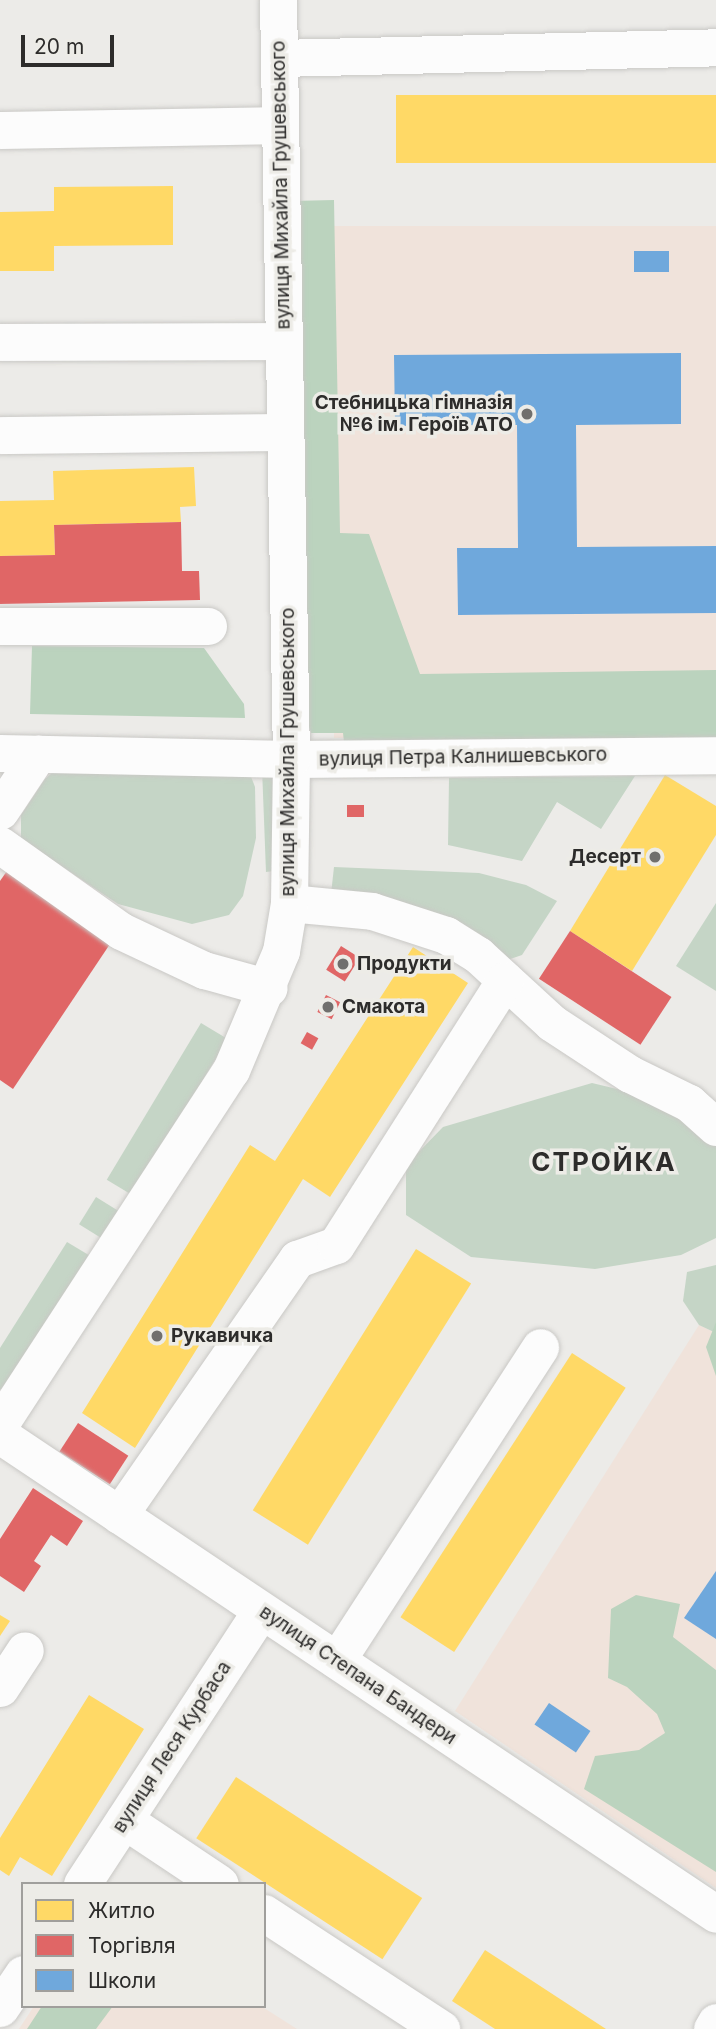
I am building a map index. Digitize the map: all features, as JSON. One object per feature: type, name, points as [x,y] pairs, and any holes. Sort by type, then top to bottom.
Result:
[{"type":"street","name":"вулиця Михайла Грушевського","points":[[0,1424],[230,1070],[269,988],[289,903],[291,759],[278,0]]},
{"type":"street","points":[[279,58],[716,47]]},
{"type":"street","points":[[0,130],[280,125]]},
{"type":"street","points":[[0,342],[284,341]]},
{"type":"street","points":[[0,435],[285,432]]},
{"type":"street","points":[[0,626],[208,626]]},
{"type":"street","name":"вулиця Петра Калнишевського","points":[[0,753],[291,759],[716,755]]},
{"type":"street","points":[[0,811],[38,754]]},
{"type":"street","points":[[0,845],[121,931],[204,971],[269,988]]},
{"type":"street","points":[[289,903],[320,903],[415,922],[467,948],[552,1023],[630,1074],[689,1103],[716,1127]]},
{"type":"street","points":[[119,1515],[297,1259],[336,1245],[505,980]]},
{"type":"street","points":[[337,1660],[540,1348]]},
{"type":"street","name":"вулиця Степана Бандери","points":[[0,1435],[716,1914]]},
{"type":"street","name":"вулиця Леся Курбаса","points":[[83,1882],[261,1610]]},
{"type":"street","points":[[0,1688],[25,1650]]},
{"type":"street","points":[[124,1820],[217,1882]]},
{"type":"street","points":[[266,1914],[441,2029]]},
{"type":"street","points":[[0,2008],[21,1977]]},
{"type":"street","points":[[712,2029],[716,2022]]},
{"type":"shaded area","name":"Стебницька гімназія №6 ім. Героїв АТО","points":[[334,226],[716,226],[716,738],[334,738]]},
{"type":"shaded area","points":[[699,1325],[716,1333],[716,1888],[455,1711]]},
{"type":"shaded area","points":[[33,2008],[264,2008],[297,2029],[19,2029]]},
{"type":"green space","points":[[334,200],[340,533],[369,534],[420,674],[716,670],[716,738],[344,742],[343,733],[311,733],[303,708],[291,201]]},
{"type":"green space","points":[[32,646],[204,648],[244,704],[245,718],[30,714]]},
{"type":"green space","points":[[247,766],[255,787],[256,838],[243,896],[229,915],[192,924],[118,904],[21,839],[21,815],[45,779],[59,767]]},
{"type":"green space","points":[[262,768],[273,774],[274,871],[266,872]]},
{"type":"green space","points":[[635,776],[601,829],[557,802],[522,861],[448,845],[449,778]]},
{"type":"green space","points":[[334,867],[479,873],[526,885],[557,901],[522,955],[507,960],[331,894]]},
{"type":"green space","points":[[716,903],[716,991],[676,966]]},
{"type":"green space","points":[[201,1023],[228,1039],[133,1196],[107,1180]]},
{"type":"green space","points":[[592,1083],[667,1101],[716,1139],[716,1238],[681,1255],[595,1269],[471,1257],[406,1215],[406,1165],[443,1127]]},
{"type":"green space","points":[[96,1197],[120,1212],[103,1239],[79,1224]]},
{"type":"green space","points":[[67,1242],[92,1257],[6,1393],[0,1389],[0,1348]]},
{"type":"green space","points":[[716,1265],[716,1333],[699,1325],[683,1301],[687,1272]]},
{"type":"green space","points":[[716,1322],[716,1376],[706,1347]]},
{"type":"green space","points":[[636,1595],[680,1604],[673,1637],[716,1670],[716,1872],[584,1789],[595,1756],[639,1750],[665,1733],[657,1714],[627,1687],[608,1678],[611,1609]]},
{"type":"green space","points":[[41,2008],[112,2008],[96,2029],[27,2029]]},
{"type":"building: Житло","points":[[396,95],[716,95],[716,163],[396,163]]},
{"type":"building: Житло","points":[[173,186],[173,245],[54,246],[54,271],[0,271],[0,212],[54,211],[54,187]]},
{"type":"building: Житло","points":[[194,467],[196,506],[180,507],[181,522],[54,525],[55,555],[0,556],[0,501],[54,500],[53,471]]},
{"type":"building: Житло","points":[[665,775],[716,806],[716,835],[632,971],[570,931]]},
{"type":"building: Житло","points":[[413,947],[468,983],[330,1197],[303,1179],[135,1448],[82,1413],[250,1145],[275,1161]]},
{"type":"building: Житло","points":[[416,1249],[471,1283],[308,1545],[253,1510]]},
{"type":"building: Житло","points":[[572,1353],[626,1388],[454,1652],[400,1617]]},
{"type":"building: Житло","points":[[0,1615],[10,1621],[0,1636]]},
{"type":"building: Житло","points":[[89,1695],[144,1729],[52,1876],[20,1857],[9,1876],[0,1870],[0,1838]]},
{"type":"building: Житло","points":[[236,1777],[422,1898],[382,1959],[196,1838]]},
{"type":"building: Житло","points":[[485,1950],[606,2029],[495,2029],[452,2001]]},
{"type":"building: Торгівля","points":[[181,522],[182,571],[199,571],[200,600],[0,604],[0,556],[55,555],[54,525]]},
{"type":"building: Торгівля","points":[[347,805],[364,805],[364,817],[347,817]]},
{"type":"building: Торгівля","points":[[7,871],[112,941],[13,1089],[0,1080],[0,881]]},
{"type":"building: Торгівля","points":[[570,931],[671,997],[640,1045],[539,979]]},
{"type":"building: Торгівля","name":"Продукти","points":[[341,946],[360,958],[345,981],[326,970]]},
{"type":"building: Торгівля","name":"Смакота","points":[[326,995],[340,1002],[332,1019],[317,1012]]},
{"type":"building: Торгівля","points":[[307,1032],[318,1038],[312,1050],[301,1043]]},
{"type":"building: Торгівля","points":[[78,1423],[128,1456],[110,1484],[59,1452]]},
{"type":"building: Торгівля","points":[[33,1488],[83,1521],[67,1546],[51,1535],[34,1561],[41,1566],[24,1592],[0,1576],[0,1539]]},
{"type":"building: Школи","points":[[634,251],[669,251],[669,272],[634,272]]},
{"type":"building: Школи","points":[[681,353],[681,424],[576,425],[577,547],[716,546],[716,613],[458,615],[457,548],[518,548],[517,425],[395,426],[394,355]]},
{"type":"building: Школи","points":[[716,1571],[716,1639],[684,1618]]},
{"type":"building: Школи","points":[[549,1703],[590,1731],[576,1753],[534,1725]]},
{"type":"place","name":"Стебницька гімназія №6 ім. Героїв АТО","points":[[527,414]]},
{"type":"place","name":"Десерт","points":[[655,857]]},
{"type":"place","name":"Продукти","points":[[343,964]]},
{"type":"place","name":"Смакота","points":[[328,1007]]},
{"type":"place","name":"Рукавичка","points":[[157,1336]]},
{"type":"district","name":"СТРОЙКА","points":[[604,1162]]}]
